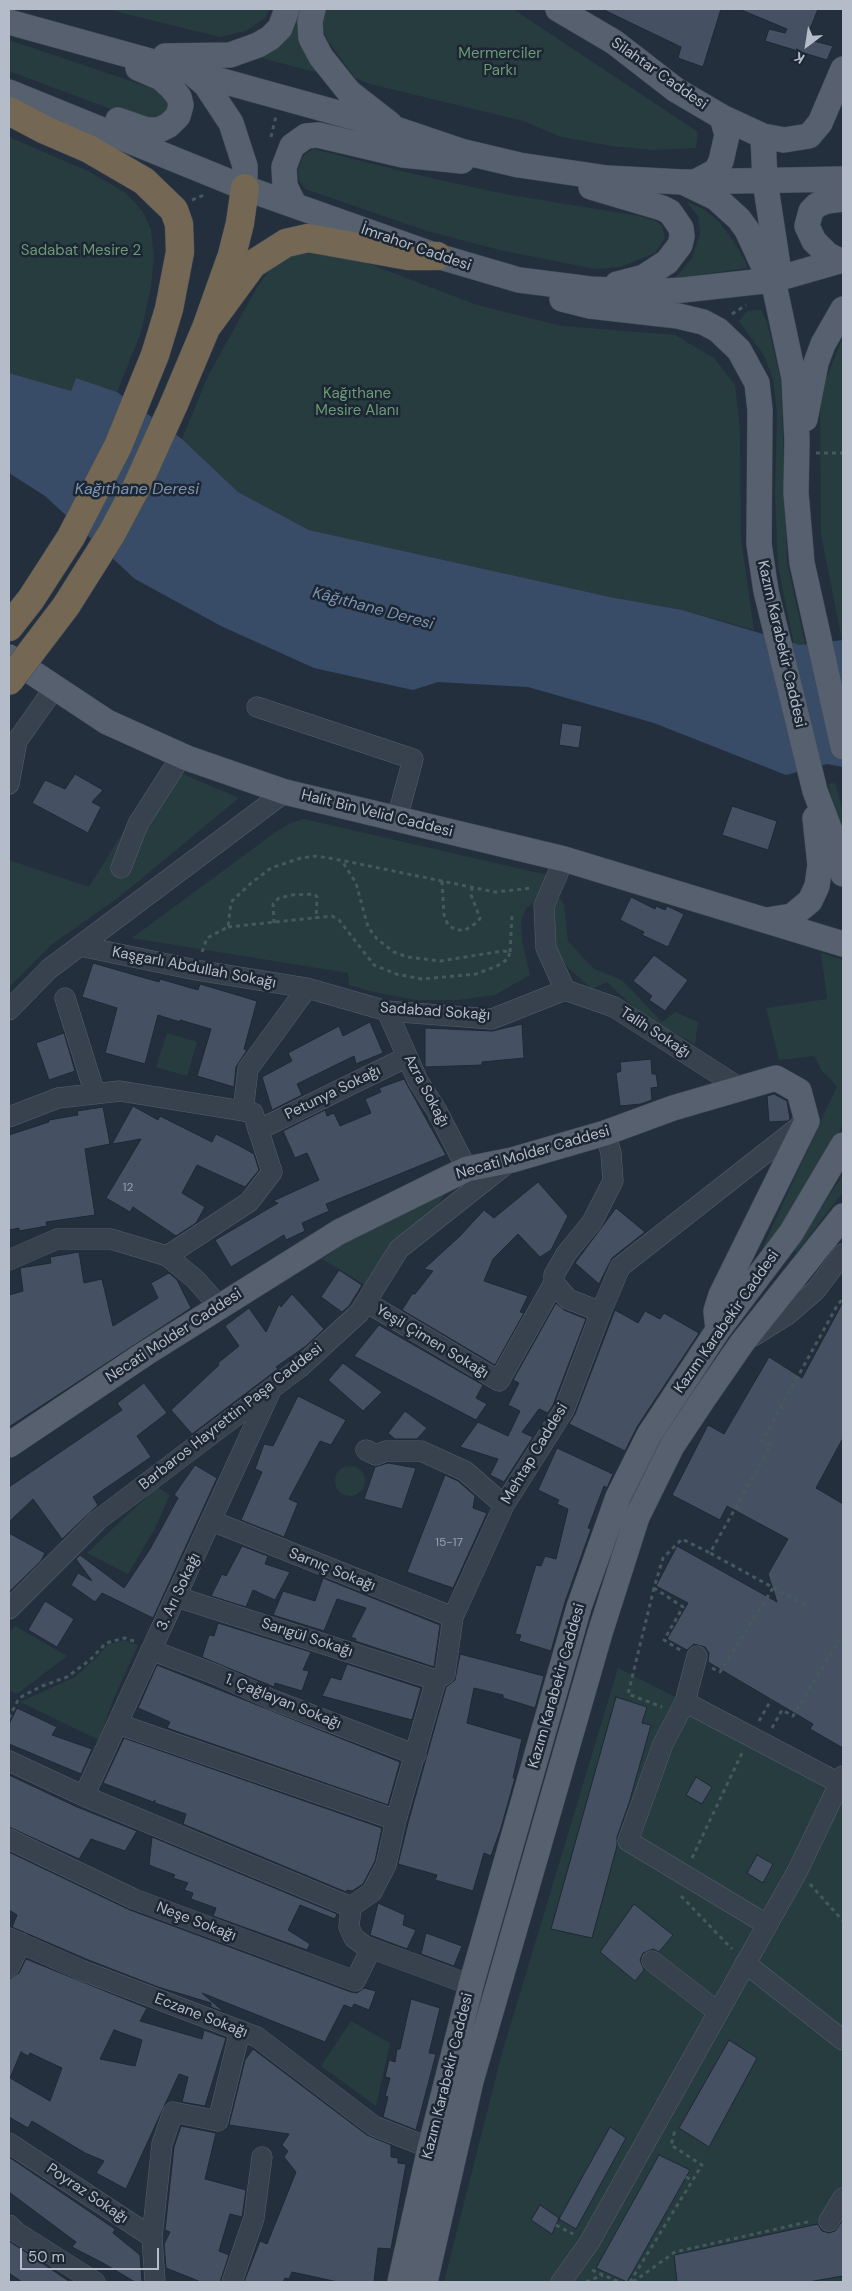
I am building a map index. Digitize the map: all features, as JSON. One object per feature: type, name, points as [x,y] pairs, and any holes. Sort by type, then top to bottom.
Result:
[{"type":"highway","points":[[9,111],[45,130],[89,149],[144,181],[174,210],[179,224],[180,252],[176,280],[158,346],[145,383],[118,446],[91,501],[53,566],[9,628]]},
{"type":"highway","points":[[9,681],[66,606],[112,533],[137,486],[206,328],[232,255],[246,188]]},
{"type":"highway","points":[[206,328],[253,264],[286,244],[308,238],[392,254],[437,256]]},
{"type":"main road","points":[[11,9],[36,29]]},
{"type":"main road","points":[[152,62],[169,54],[230,55],[258,45],[270,38],[280,28],[287,9]]},
{"type":"main road","points":[[313,9],[310,22],[311,38],[334,75],[349,92],[396,129]]},
{"type":"main road","name":"Silahtar Caddesi","points":[[558,9],[614,42],[676,90],[722,118],[763,136],[784,140],[809,136],[820,123],[843,69]]},
{"type":"main road","points":[[9,22],[396,129],[464,152],[519,165],[662,208],[670,212],[678,220],[682,236],[680,245],[667,262],[644,277],[633,281],[590,289]]},
{"type":"main road","points":[[56,110],[96,113],[147,130],[159,130],[169,126],[178,116],[181,105],[179,97],[161,78],[104,49]]},
{"type":"main road","points":[[190,71],[206,85],[231,123],[245,166],[246,188]]},
{"type":"main road","name":"İmrahor Caddesi","points":[[9,92],[246,188],[437,256],[519,280],[590,289],[665,291],[773,280],[842,261]]},
{"type":"main road","points":[[689,182],[716,171],[721,161],[727,135],[722,118]]},
{"type":"main road","points":[[294,204],[286,186],[284,167],[292,146],[306,136],[318,135],[403,155],[519,165],[606,178],[689,182],[843,179]]},
{"type":"main road","points":[[763,136],[765,181],[778,266],[773,280]]},
{"type":"main road","points":[[689,182],[716,198],[740,219],[764,267],[773,280],[794,378],[798,538],[805,584],[843,747]]},
{"type":"main road","points":[[842,261],[828,255],[814,241],[807,226],[811,211],[816,205],[827,201],[843,199]]},
{"type":"main road","name":"Kazım Karabekir Caddesi","points":[[519,280],[537,291],[559,299],[590,306],[678,316],[703,322],[718,330],[739,350],[757,383],[760,396],[759,544],[771,612],[815,791],[843,874]]},
{"type":"main road","points":[[797,440],[805,420],[816,362],[823,344],[843,309]]},
{"type":"main road","name":"Halit Bin Velid Caddesi","points":[[9,657],[107,722],[182,755],[285,792],[564,859],[843,944]]},
{"type":"main road","name":"Halit Bin Velid Caddesi","points":[[767,920],[792,916],[810,901],[817,886],[820,865],[814,813],[815,791]]},
{"type":"main road","name":"Necati Molder Caddesi","points":[[9,1444],[339,1232],[467,1169],[512,1160],[605,1132],[673,1108],[776,1078],[799,1091],[807,1120]]},
{"type":"main road","points":[[742,1343],[735,1341],[718,1330],[716,1311],[721,1295],[807,1120]]},
{"type":"main road","name":"Kazım Karabekir Caddesi","points":[[400,2282],[430,2148],[471,1985],[579,1607],[615,1504],[649,1435],[718,1330],[791,1233],[843,1145]]},
{"type":"main road","name":"Kazım Karabekir Caddesi","points":[[425,2282],[471,2081],[620,1564],[637,1517],[672,1446],[742,1343],[843,1216]]},
{"type":"street","points":[[9,784],[17,741],[55,687]]},
{"type":"street","points":[[257,707],[413,758],[397,819]]},
{"type":"street","points":[[121,868],[138,824],[182,755]]},
{"type":"street","points":[[9,1010],[49,969],[285,792]]},
{"type":"street","points":[[564,859],[544,906],[546,948],[565,990]]},
{"type":"street","name":"Kaşgarlı Abdullah Sokağı","points":[[80,946],[196,970],[307,988]]},
{"type":"street","points":[[243,1111],[248,1069],[307,988]]},
{"type":"street","name":"Sadabad Sokağı","points":[[307,988],[387,1011],[492,1019],[565,990]]},
{"type":"street","name":"Talih Sokağı","points":[[565,990],[614,1007],[740,1088]]},
{"type":"street","points":[[65,998],[95,1094]]},
{"type":"street","name":"Azra Sokağı","points":[[387,1011],[418,1081],[467,1169]]},
{"type":"street","name":"Petunya Sokağı","points":[[258,1130],[407,1057]]},
{"type":"street","points":[[9,1117],[58,1098],[120,1091],[253,1113],[272,1172],[249,1202],[167,1256]]},
{"type":"street","name":"Mehtap Caddesi","points":[[351,1907],[372,1892],[386,1865],[396,1820],[436,1680],[444,1674],[453,1617],[504,1505],[564,1410],[600,1312],[620,1267],[807,1120]]},
{"type":"street","points":[[600,1312],[568,1299],[554,1283],[554,1275],[566,1254],[592,1222],[613,1181],[611,1153],[605,1132]]},
{"type":"street","name":"Barbaros Hayrettin Paşa Caddesi","points":[[9,1608],[98,1520],[299,1368],[359,1313],[399,1249],[512,1160]]},
{"type":"street","points":[[9,1260],[57,1240],[111,1239],[167,1256],[195,1279],[220,1307]]},
{"type":"street","points":[[742,1343],[788,1315],[816,1290],[843,1254]]},
{"type":"street","name":"Yeşil Çimen Sokağı","points":[[366,1302],[499,1381],[554,1283]]},
{"type":"street","name":"3. Arı Sokağı","points":[[84,1796],[272,1388]]},
{"type":"street","points":[[366,1450],[376,1455],[386,1451],[421,1452],[464,1471],[504,1505]]},
{"type":"street","name":"Sarnıç Sokağı","points":[[212,1521],[453,1617]]},
{"type":"street","name":"Sarıgül Sokağı","points":[[177,1596],[436,1680]]},
{"type":"street","name":"1. Çağlayan Sokağı","points":[[152,1649],[273,1700],[416,1755]]},
{"type":"street","points":[[697,1658],[682,1708],[663,1744],[628,1841],[680,1883],[766,1924]]},
{"type":"street","points":[[561,2282],[593,2236],[766,1924],[798,1870],[841,1780],[682,1708]]},
{"type":"street","points":[[118,1724],[396,1820]]},
{"type":"street","points":[[9,1761],[84,1796],[351,1907],[348,1927],[354,1938],[371,1949],[471,1985]]},
{"type":"street","name":"Neşe Sokağı","points":[[9,1839],[134,1898],[355,1981],[371,1949]]},
{"type":"street","points":[[9,1967],[15,1941]]},
{"type":"street","name":"Eczane Sokağı","points":[[15,1941],[81,1970],[257,2037],[374,2126],[430,2148]]},
{"type":"street","points":[[652,1961],[718,2012]]},
{"type":"street","points":[[745,1963],[843,2040]]},
{"type":"street","points":[[155,2282],[152,2237],[162,2144],[173,2112],[218,2120],[240,2031]]},
{"type":"street","name":"Poyraz Sokağı","points":[[9,2143],[152,2237]]},
{"type":"street","points":[[232,2282],[254,2218],[262,2157]]},
{"type":"street","points":[[831,2219],[843,2198]]},
{"type":"street","points":[[9,2225],[16,2232],[95,2282]]},
{"type":"path","points":[[188,202],[202,195],[211,198]]},
{"type":"path","points":[[725,319],[752,303]]},
{"type":"path","points":[[228,927],[231,902],[271,868],[300,858],[317,856],[495,892],[552,886]]},
{"type":"path","points":[[342,861],[356,883],[368,927],[378,939],[394,952],[407,957],[440,960],[486,952],[510,952]]},
{"type":"path","points":[[442,881],[444,915],[448,925],[456,930],[465,930],[478,922],[480,918],[471,895],[472,888]]},
{"type":"path","points":[[274,923],[273,904],[278,898],[292,895],[314,894],[317,897],[316,919]]},
{"type":"path","points":[[196,970],[207,938],[228,927],[332,916],[339,920],[374,965],[396,974],[422,979],[476,974],[497,966],[508,959],[512,916]]},
{"type":"path","points":[[710,1554],[771,1445],[762,1441],[838,1304],[843,1299]]},
{"type":"path","points":[[682,1708],[628,1694],[663,1558],[682,1539],[805,1605]]},
{"type":"path","points":[[654,1588],[683,1607],[664,1640],[720,1672],[772,1588]]},
{"type":"path","points":[[745,1963],[680,1883],[756,1740],[782,1710],[793,1716],[843,1634]]},
{"type":"path","points":[[9,1718],[19,1698],[67,1676],[90,1660],[106,1642],[125,1638],[152,1649]]},
{"type":"path","points":[[798,1870],[843,1921]]},
{"type":"path","points":[[632,2282],[643,2258],[674,2212],[702,2165],[671,2145],[676,2126]]},
{"type":"path","points":[[686,2178],[693,2181]]},
{"type":"path","points":[[668,2209],[674,2212]]},
{"type":"path","points":[[632,2282],[675,2252],[831,2219]]},
{"type":"path","points":[[576,2262],[619,2282]]},
{"type":"path","points":[[585,2282],[604,2275]]},
{"type":"green space","points":[[106,9],[269,9],[265,18],[246,31],[220,37]]},
{"type":"green space","points":[[294,9],[304,9],[319,73],[261,58],[262,51]]},
{"type":"green space","name":"Mermerciler Parkı","points":[[327,9],[513,9],[698,132],[696,148],[653,150],[612,146],[561,137],[523,121],[370,84],[355,78],[326,38],[321,20]]},
{"type":"green space","points":[[9,40],[163,93],[168,100],[169,110],[165,117],[143,121],[9,71]]},
{"type":"green space","name":"Sadabat Mesire 2","points":[[9,137],[88,171],[126,193],[143,212],[151,230],[154,256],[151,287],[141,332],[117,392],[76,378],[71,391],[9,373]]},
{"type":"green space","points":[[313,149],[505,194],[639,216],[656,221],[662,226],[665,238],[655,253],[621,267],[595,269],[500,250],[427,231],[305,189],[299,180],[298,169],[304,155]]},
{"type":"green space","points":[[688,202],[705,210],[720,223],[736,245],[747,268],[675,278],[692,258],[700,233],[698,216]]},
{"type":"green space","name":"Kağıthane Mesire Alanı","points":[[307,246],[362,261],[477,305],[562,326],[675,335],[714,358],[735,385],[740,430],[741,539],[754,630],[682,610],[610,597],[309,530],[238,492],[182,439],[208,376],[256,289],[272,266]]},
{"type":"green space","points":[[761,310],[767,322],[781,381],[787,562],[808,657],[797,659],[778,566],[775,495],[777,413],[773,380],[765,357],[739,321],[747,311]]},
{"type":"green space","points":[[843,337],[842,640],[821,534],[820,409],[825,381]]},
{"type":"green space","points":[[164,766],[239,798],[118,898],[51,945],[9,987],[9,860],[89,887]]},
{"type":"green space","points":[[835,783],[843,811],[843,839],[828,784]]},
{"type":"green space","points":[[304,819],[548,875],[541,898],[526,908],[521,921],[522,941],[530,975],[495,995],[458,1000],[416,1000],[349,985],[348,973],[132,938],[277,831],[291,823]]},
{"type":"green space","points":[[557,895],[564,904],[568,941],[594,969],[622,980],[662,1022],[675,1012],[698,1022],[695,1044],[644,1017],[607,982],[592,989],[568,968],[554,947],[553,914]]},
{"type":"green space","points":[[821,953],[843,960],[843,1123],[834,1145],[803,1198],[766,1247],[763,1247],[837,1086],[822,1071],[814,1056],[779,1060],[766,1008],[827,999]]},
{"type":"green space","points":[[167,1033],[197,1042],[187,1076],[156,1067]]},
{"type":"green space","points":[[843,1175],[843,1192],[797,1252],[793,1249]]},
{"type":"green space","points":[[448,1189],[425,1224],[370,1288],[322,1259],[369,1226]]},
{"type":"green space","points":[[350,1466],[356,1467],[364,1475],[364,1487],[356,1495],[350,1496],[344,1495],[336,1487],[335,1481],[336,1475],[344,1467]]},
{"type":"green space","points":[[157,1487],[170,1495],[154,1530],[128,1574],[87,1553]]},
{"type":"green space","points":[[15,1626],[67,1656],[17,1694],[9,1690],[9,1633]]},
{"type":"green space","points":[[124,1640],[138,1645],[113,1700],[99,1740],[20,1702],[75,1677],[107,1645]]},
{"type":"green space","points":[[618,1668],[685,1702],[843,1776],[843,2282],[444,2282],[502,2053]]},
{"type":"green space","points":[[351,2021],[390,2043],[376,2106],[321,2066]]},
{"type":"water","name":"Kağıthane Deresi","points":[[9,373],[71,391],[76,378],[117,392],[182,439],[238,492],[309,530],[610,597],[682,610],[800,645],[843,640],[843,767],[827,764],[786,775],[654,723],[528,687],[438,682],[413,690],[314,668],[221,626],[135,579],[45,496],[9,473]]},
{"type":"building","points":[[602,9],[721,9],[703,67],[678,58],[681,47]]},
{"type":"building","points":[[739,9],[818,9],[806,39],[833,46],[827,60],[765,41],[769,29],[785,33],[787,29]]},
{"type":"building","points":[[562,723],[582,726],[579,748],[559,745]]},
{"type":"building","points":[[75,774],[103,790],[92,802],[101,807],[88,833],[32,803],[45,780],[65,789]]},
{"type":"building","points":[[732,806],[777,821],[768,850],[722,835]]},
{"type":"building","points":[[631,897],[655,909],[656,906],[665,910],[667,906],[684,914],[668,947],[642,935],[644,932],[620,920]]},
{"type":"building","points":[[654,955],[688,980],[665,1011],[649,1000],[652,996],[633,981]]},
{"type":"building","points":[[93,963],[159,982],[160,979],[198,990],[200,984],[257,1001],[244,1049],[247,1050],[236,1067],[234,1087],[197,1076],[211,1029],[180,1020],[180,1022],[158,1015],[145,1064],[105,1053],[117,1008],[82,997]]},
{"type":"building","points":[[370,1022],[383,1053],[356,1064],[354,1056],[297,1084],[302,1095],[272,1110],[262,1077],[292,1061],[288,1053],[339,1026],[343,1036]]},
{"type":"building","points":[[522,1024],[524,1058],[482,1062],[482,1065],[425,1067],[425,1028],[492,1031]]},
{"type":"building","points":[[64,1033],[75,1071],[49,1080],[36,1043]]},
{"type":"building","points":[[651,1059],[652,1074],[656,1074],[658,1087],[651,1088],[652,1100],[641,1104],[620,1106],[616,1073],[621,1071],[620,1062]]},
{"type":"building","points":[[404,1079],[446,1155],[326,1204],[329,1211],[302,1223],[305,1231],[286,1240],[284,1235],[231,1267],[215,1240],[278,1203],[273,1201],[319,1180],[307,1153],[295,1158],[283,1131],[325,1110],[327,1116],[334,1113],[340,1126],[371,1113],[365,1099],[381,1092],[379,1088]]},
{"type":"building","points":[[774,1094],[787,1101],[790,1119],[788,1121],[769,1122],[767,1096]]},
{"type":"building","points":[[133,1106],[158,1120],[160,1116],[212,1142],[216,1134],[238,1145],[254,1154],[259,1170],[245,1187],[197,1165],[182,1193],[205,1207],[196,1223],[176,1236],[133,1207],[130,1212],[106,1198],[141,1139],[112,1144]]},
{"type":"building","points":[[103,1107],[110,1144],[85,1149],[95,1215],[46,1222],[47,1226],[19,1231],[19,1228],[9,1230],[9,1135],[49,1122],[49,1120],[78,1115],[77,1111]]},
{"type":"building","points":[[538,1182],[568,1216],[551,1250],[540,1257],[518,1234],[493,1259],[484,1281],[528,1296],[520,1312],[524,1313],[495,1365],[402,1310],[412,1294],[415,1294],[433,1271],[424,1269],[460,1236],[484,1210],[494,1218]]},
{"type":"building","points":[[616,1208],[645,1232],[612,1258],[599,1284],[575,1263]]},
{"type":"building","points":[[79,1252],[84,1283],[102,1279],[113,1326],[158,1298],[151,1283],[169,1273],[177,1280],[191,1308],[9,1427],[9,1295],[23,1291],[20,1268],[51,1263],[50,1257]]},
{"type":"building","points":[[339,1270],[362,1285],[349,1306],[342,1312],[321,1297]]},
{"type":"building","points":[[292,1294],[324,1329],[306,1346],[276,1367],[278,1369],[192,1434],[171,1410],[219,1365],[218,1363],[239,1346],[225,1326],[249,1308],[266,1332],[279,1304],[281,1307]]},
{"type":"building","points":[[843,1302],[843,1438],[816,1488],[843,1504],[843,1748],[810,1729],[813,1724],[708,1662],[709,1653],[705,1647],[694,1644],[687,1650],[667,1639],[688,1603],[656,1586],[677,1546],[777,1602],[768,1574],[788,1539],[727,1506],[720,1520],[672,1495],[708,1425],[724,1434],[769,1357],[802,1378]]},
{"type":"building","points":[[556,1303],[564,1310],[586,1319],[553,1405],[548,1413],[539,1409],[522,1432],[533,1437],[504,1482],[490,1475],[498,1459],[460,1447],[478,1422],[508,1436],[520,1411],[508,1405],[519,1383],[513,1380]]},
{"type":"building","points":[[615,1310],[638,1323],[645,1311],[660,1319],[664,1313],[699,1333],[637,1427],[625,1451],[569,1424],[575,1414]]},
{"type":"building","points":[[379,1325],[483,1385],[476,1398],[487,1404],[476,1420],[354,1356]]},
{"type":"building","points":[[343,1363],[382,1392],[363,1411],[328,1380]]},
{"type":"building","points":[[144,1383],[167,1413],[137,1436],[151,1457],[93,1497],[98,1505],[62,1539],[33,1499],[9,1522],[9,1487],[122,1410],[117,1403]]},
{"type":"building","points":[[298,1396],[346,1420],[331,1445],[320,1441],[289,1499],[298,1503],[284,1537],[241,1520],[262,1472],[255,1469],[264,1444],[273,1446]]},
{"type":"building","points":[[405,1411],[427,1428],[417,1439],[395,1439],[388,1433]]},
{"type":"building","points":[[557,1448],[613,1474],[607,1488],[604,1486],[588,1528],[591,1529],[565,1602],[551,1651],[519,1641],[521,1635],[515,1634],[536,1565],[541,1566],[545,1556],[556,1559],[568,1509],[557,1504],[559,1500],[538,1490]]},
{"type":"building","points":[[388,1463],[416,1468],[402,1509],[364,1499],[375,1467]]},
{"type":"building","points":[[195,1465],[217,1478],[153,1618],[102,1593],[95,1602],[71,1585],[78,1573],[92,1581],[76,1559],[80,1555],[124,1588],[150,1549],[178,1498],[174,1495]]},
{"type":"building","points":[[445,1475],[458,1481],[475,1496],[473,1508],[487,1513],[453,1588],[407,1572]]},
{"type":"building","points":[[9,1533],[45,1553],[41,1561],[9,1592]]},
{"type":"building","points":[[242,1546],[268,1556],[265,1564],[290,1572],[275,1600],[253,1590],[246,1607],[211,1596],[222,1574],[226,1576]]},
{"type":"building","points":[[323,1578],[440,1625],[434,1667],[355,1641],[356,1639],[351,1637],[366,1608],[337,1599],[324,1631],[273,1615],[283,1591],[315,1601]]},
{"type":"building","points":[[45,1601],[74,1619],[57,1647],[28,1630]]},
{"type":"building","points":[[218,1623],[311,1652],[303,1670],[309,1671],[302,1691],[275,1683],[274,1687],[202,1657],[209,1635],[214,1636]]},
{"type":"building","points":[[460,1654],[544,1676],[535,1708],[503,1698],[503,1695],[474,1688],[467,1723],[522,1739],[513,1778],[515,1778],[501,1828],[491,1856],[484,1853],[473,1891],[435,1880],[437,1875],[398,1864],[446,1687],[455,1680]]},
{"type":"building","points":[[347,1664],[421,1688],[412,1720],[322,1696],[331,1677],[341,1680]]},
{"type":"building","points":[[157,1665],[400,1762],[388,1805],[167,1728],[170,1722],[138,1708]]},
{"type":"building","points":[[616,1697],[647,1707],[642,1723],[651,1725],[629,1803],[617,1837],[617,1846],[592,1938],[551,1929]]},
{"type":"building","points":[[17,1708],[57,1727],[52,1735],[92,1749],[81,1774],[9,1744],[9,1724]]},
{"type":"building","points":[[124,1738],[382,1828],[375,1861],[363,1884],[352,1891],[347,1890],[346,1892],[183,1824],[186,1814],[155,1803],[155,1800],[153,1802],[103,1783]]},
{"type":"building","points":[[9,1775],[77,1807],[137,1831],[125,1851],[91,1839],[79,1859],[9,1827]]},
{"type":"building","points":[[696,1777],[712,1787],[702,1804],[686,1795]]},
{"type":"building","points":[[152,1837],[337,1914],[335,1919],[300,1905],[288,1930],[310,1944],[307,1950],[213,1916],[216,1908],[191,1899],[193,1893],[184,1890],[188,1883],[173,1878],[175,1875],[149,1865]]},
{"type":"building","points":[[9,1852],[130,1910],[351,1992],[357,1993],[364,1988],[376,1991],[369,2010],[354,2004],[352,2008],[344,2005],[325,2042],[202,1993],[224,2012],[211,2007],[211,2003],[158,1987],[12,1927],[17,1915],[9,1910]]},
{"type":"building","points":[[757,1855],[773,1864],[763,1883],[747,1873]]},
{"type":"building","points":[[378,1903],[405,1915],[403,1925],[416,1930],[407,1949],[370,1935]]},
{"type":"building","points":[[634,1904],[673,1935],[659,1952],[653,1949],[643,1953],[640,1960],[644,1970],[635,1981],[600,1952]]},
{"type":"building","points":[[426,1933],[462,1946],[454,1966],[421,1954]]},
{"type":"building","points":[[26,1959],[147,2008],[140,2021],[202,2039],[204,2030],[226,2038],[205,2106],[182,2102],[188,2077],[179,2074],[126,2189],[96,2173],[104,2161],[85,2153],[32,2121],[28,2128],[9,2117],[9,1979],[19,1973]],"holes":[[[114,2030],[142,2040],[135,2066],[100,2059]],[[21,2052],[28,2056],[30,2053],[62,2068],[50,2101],[10,2078]]]},
{"type":"building","points":[[411,1999],[440,2008],[429,2053],[436,2054],[416,2130],[383,2117],[388,2097],[385,2096],[390,2078],[385,2077],[389,2060],[395,2062],[397,2049],[400,2049]]},
{"type":"building","points":[[729,2040],[757,2058],[709,2147],[679,2128]]},
{"type":"building","points":[[253,2049],[367,2135],[391,2145],[391,2157],[398,2158],[398,2163],[406,2164],[391,2249],[378,2248],[374,2282],[338,2282],[292,2272],[289,2279],[285,2278],[283,2282],[244,2282],[260,2241],[267,2244],[296,2172],[284,2157],[288,2151],[282,2145],[289,2134],[229,2125],[245,2060]]},
{"type":"building","points":[[181,2126],[216,2133],[205,2179],[246,2190],[242,2217],[230,2214],[219,2251],[229,2255],[220,2282],[201,2282],[166,2268],[164,2244],[170,2232],[165,2230],[174,2147]]},
{"type":"building","points":[[610,2127],[626,2138],[576,2229],[559,2219]]},
{"type":"building","points":[[659,2155],[690,2170],[627,2282],[596,2268]]},
{"type":"building","points":[[9,2157],[115,2229],[113,2233],[140,2255],[142,2282],[135,2282],[72,2247],[76,2242],[9,2192]]},
{"type":"building","points":[[540,2205],[559,2218],[552,2234],[531,2220]]},
{"type":"building","points":[[843,2220],[843,2276],[808,2282],[677,2282],[674,2255],[818,2224],[822,2231],[829,2233],[835,2231]]},
{"type":"building","points":[[9,2241],[70,2282],[22,2282],[9,2273]]},
{"type":"water label","name":"Kâğıthane Deresi","points":[[373,609]]}]
